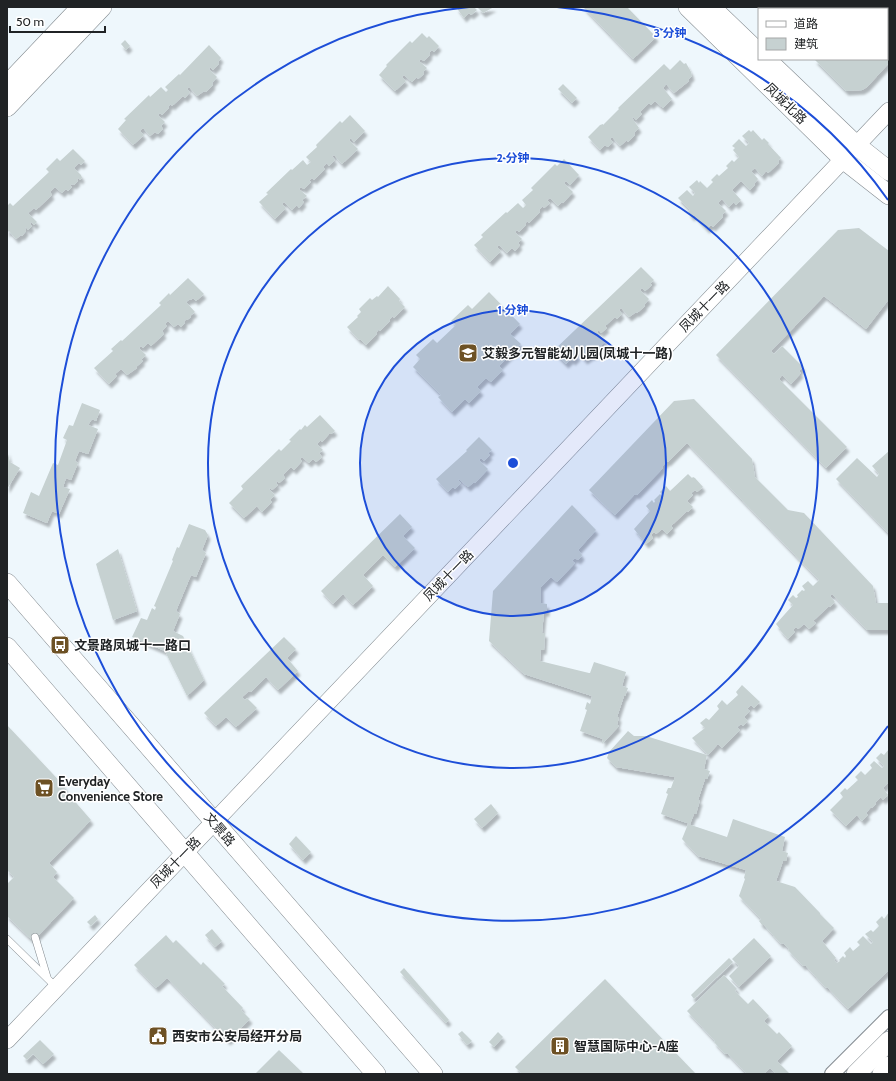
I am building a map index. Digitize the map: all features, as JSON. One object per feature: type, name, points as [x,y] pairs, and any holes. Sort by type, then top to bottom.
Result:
[{"type":"main road","points":[[7,85],[81,7]]},
{"type":"main road","points":[[7,107],[102,7]]},
{"type":"main road","name":"凤城北路","points":[[688,7],[843,159],[889,195]]},
{"type":"main road","points":[[711,7],[758,52]]},
{"type":"main road","name":"凤城北路","points":[[767,60],[856,145],[889,171]]},
{"type":"main road","name":"文景路","points":[[7,583],[433,1074]]},
{"type":"main road","points":[[7,647],[376,1074]]},
{"type":"main road","points":[[856,1074],[889,1041]]},
{"type":"main road","points":[[882,1074],[889,1066]]},
{"type":"street","name":"凤城十一路","points":[[7,1040],[52,982],[185,852],[889,111]]},
{"type":"street","points":[[832,1074],[889,1016]]},
{"type":"lane","points":[[36,937],[52,982]]},
{"type":"lane","points":[[7,938],[52,982]]},
{"type":"building","points":[[456,7],[474,7],[477,10],[471,15],[469,13],[464,18]]},
{"type":"building","points":[[477,7],[494,7],[483,13]]},
{"type":"building","points":[[583,7],[627,7],[656,37],[633,59]]},
{"type":"building","points":[[762,7],[802,8],[763,8]]},
{"type":"building","points":[[886,7],[888,8],[876,8]]},
{"type":"building","points":[[888,8],[889,63],[867,87],[862,90],[846,91],[815,60],[888,60]]},
{"type":"building","points":[[422,33],[427,38],[429,36],[439,46],[434,52],[432,50],[429,53],[430,55],[424,61],[421,59],[419,61],[427,68],[423,72],[424,74],[418,79],[417,77],[412,82],[404,75],[402,77],[406,81],[395,91],[379,75],[387,66],[386,65],[410,41],[412,43]]},
{"type":"building","points":[[125,40],[130,46],[126,50],[121,44]]},
{"type":"building","points":[[209,45],[221,58],[218,62],[219,64],[213,70],[210,67],[209,69],[217,77],[212,83],[213,85],[206,92],[204,91],[197,96],[189,87],[187,89],[190,92],[185,98],[183,96],[172,106],[171,104],[162,115],[160,113],[158,115],[165,122],[161,126],[163,129],[158,134],[155,132],[150,136],[143,128],[140,131],[144,135],[133,145],[118,129],[126,120],[124,119],[149,95],[150,97],[161,87],[166,92],[168,90],[165,87],[179,74],[180,75]]},
{"type":"building","points":[[680,60],[684,64],[686,63],[691,72],[692,76],[688,80],[689,81],[674,93],[666,84],[663,88],[672,99],[663,108],[655,101],[651,105],[649,103],[640,112],[642,114],[636,120],[633,117],[632,118],[639,128],[628,142],[627,140],[620,146],[612,137],[610,139],[613,142],[608,147],[605,145],[600,150],[588,137],[600,125],[603,125],[619,109],[618,108],[664,64],[670,70]]},
{"type":"building","points":[[563,84],[577,98],[572,103],[558,89]]},
{"type":"building","points":[[350,115],[365,131],[354,142],[351,138],[349,140],[358,149],[342,164],[334,155],[332,156],[335,160],[329,166],[327,163],[323,167],[325,169],[314,180],[312,178],[309,181],[311,182],[304,189],[301,187],[299,189],[307,196],[302,200],[304,202],[299,208],[297,205],[292,210],[284,202],[282,204],[286,208],[275,219],[259,202],[268,194],[266,193],[291,169],[292,170],[303,160],[307,165],[311,162],[306,157],[340,121],[342,123]]},
{"type":"building","points":[[749,130],[751,132],[753,130],[762,140],[764,138],[769,143],[768,144],[781,158],[778,161],[779,163],[768,173],[766,171],[762,176],[755,168],[751,171],[758,179],[754,184],[755,185],[750,190],[741,181],[732,190],[741,200],[736,205],[734,202],[729,207],[722,199],[718,203],[726,211],[722,215],[723,217],[713,227],[711,225],[707,229],[694,215],[692,217],[688,212],[690,210],[678,198],[687,190],[693,196],[695,193],[689,187],[697,180],[707,188],[713,182],[711,180],[717,174],[719,176],[728,168],[726,166],[732,160],[734,162],[739,157],[733,150],[735,148],[732,146],[739,139],[746,146],[749,143],[742,136]]},
{"type":"building","points":[[73,149],[85,161],[81,165],[79,163],[74,168],[82,178],[80,180],[78,178],[78,181],[74,185],[72,184],[70,186],[72,187],[68,191],[66,189],[62,193],[55,187],[50,192],[52,195],[36,210],[34,208],[28,213],[37,222],[34,225],[31,222],[30,224],[32,226],[28,230],[26,227],[25,228],[26,231],[22,236],[21,235],[16,239],[9,231],[7,233],[7,206],[10,203],[13,206],[49,172],[46,169],[57,158],[60,161]]},
{"type":"building","points":[[564,159],[579,175],[570,185],[566,181],[564,183],[573,192],[563,203],[562,202],[558,206],[550,198],[547,200],[550,203],[544,208],[543,206],[539,210],[540,212],[529,223],[527,221],[525,224],[526,225],[519,232],[517,230],[515,232],[522,239],[518,243],[520,245],[515,251],[512,248],[507,253],[499,245],[497,247],[501,251],[490,262],[474,245],[483,237],[481,235],[518,203],[523,208],[526,205],[522,200],[533,190],[531,188],[555,164],[557,166]]},
{"type":"building","points":[[859,228],[889,251],[889,299],[866,329],[824,296],[771,351],[774,354],[782,346],[803,367],[799,371],[801,373],[791,384],[782,375],[779,379],[847,447],[826,468],[716,355],[838,230]]},
{"type":"building","points":[[641,267],[654,280],[650,284],[652,285],[645,291],[642,288],[640,290],[649,299],[644,305],[645,306],[637,313],[636,312],[629,317],[621,308],[619,310],[622,314],[617,319],[615,317],[605,326],[607,328],[601,333],[599,330],[597,332],[605,341],[600,347],[601,348],[593,356],[592,355],[585,360],[577,351],[575,353],[578,356],[573,361],[571,359],[566,364],[553,351]]},
{"type":"building","points":[[188,278],[204,294],[196,301],[193,298],[186,302],[195,312],[190,316],[191,317],[184,321],[185,323],[181,327],[178,324],[174,327],[168,321],[165,324],[167,326],[162,331],[164,334],[151,346],[148,343],[143,348],[141,346],[139,348],[146,355],[141,360],[143,361],[136,367],[137,368],[127,375],[121,369],[115,374],[117,376],[109,384],[94,368],[113,351],[111,349],[121,340],[122,341],[161,305],[159,303],[169,293],[170,295]]},
{"type":"building","points":[[388,286],[405,307],[394,318],[393,316],[380,331],[379,329],[376,333],[377,334],[366,345],[347,327],[358,317],[357,316],[361,312],[359,309],[370,298],[372,300],[377,296],[378,297]]},
{"type":"building","name":"艾毅多元智能幼儿园(凤城十一路)","points":[[489,292],[520,324],[510,334],[521,344],[499,366],[503,370],[491,382],[486,378],[477,387],[481,391],[469,403],[465,399],[452,412],[438,397],[441,395],[413,367],[420,359],[416,355],[433,339],[437,343],[456,325],[451,321],[468,305],[472,309]]},
{"type":"building","points":[[694,399],[752,459],[755,477],[788,510],[804,513],[873,586],[876,603],[889,603],[889,630],[867,630],[832,594],[830,596],[835,602],[813,621],[816,623],[809,629],[804,624],[798,629],[796,627],[793,630],[795,632],[788,639],[776,624],[793,605],[788,600],[793,595],[796,598],[798,597],[797,595],[802,590],[805,590],[802,586],[808,581],[813,586],[819,580],[687,443],[668,462],[667,461],[662,467],[663,468],[637,495],[635,494],[615,515],[589,490],[674,401]]},
{"type":"building","points":[[82,403],[100,410],[96,421],[92,419],[88,425],[98,429],[88,454],[79,451],[75,461],[78,463],[71,480],[66,478],[63,487],[70,489],[59,514],[52,511],[47,523],[23,513],[31,492],[39,496],[53,463],[58,465],[67,440],[63,438],[69,425],[73,426]]},
{"type":"building","points":[[320,415],[335,431],[331,434],[329,433],[322,442],[321,440],[317,444],[323,450],[319,453],[322,457],[316,462],[313,459],[309,463],[302,457],[300,459],[302,461],[294,470],[291,467],[283,475],[285,478],[279,483],[277,481],[276,483],[278,485],[272,490],[270,488],[269,489],[275,495],[270,500],[272,502],[262,512],[257,506],[244,518],[229,503],[243,489],[241,486],[279,449],[281,451],[300,429],[301,430],[305,425],[307,427]]},
{"type":"building","points":[[479,437],[492,450],[488,453],[490,455],[484,461],[481,458],[479,460],[488,469],[475,483],[474,482],[468,487],[459,479],[458,480],[461,483],[455,489],[453,487],[448,492],[436,479],[467,451],[466,450]]},
{"type":"building","points":[[7,450],[10,462],[20,468],[7,489]]},
{"type":"building","points":[[889,451],[889,534],[836,479],[857,458],[877,477],[879,474],[872,466]]},
{"type":"building","points":[[688,474],[692,478],[695,478],[703,487],[697,492],[695,490],[691,493],[693,495],[687,501],[693,507],[671,526],[673,528],[667,534],[662,529],[656,534],[654,532],[651,535],[653,538],[646,544],[634,529],[650,511],[646,506],[652,500],[654,503],[654,500],[660,494],[662,496],[663,495],[660,492],[666,486],[670,491]]},
{"type":"building","points":[[572,505],[596,530],[578,550],[582,555],[581,557],[578,560],[575,558],[572,561],[575,563],[557,582],[551,577],[541,587],[541,603],[547,604],[547,612],[544,612],[542,633],[545,633],[544,650],[541,650],[540,661],[589,673],[594,662],[626,672],[622,686],[628,688],[617,717],[619,717],[617,725],[619,726],[602,744],[603,739],[580,731],[587,710],[585,709],[587,702],[590,704],[592,696],[524,674],[489,641],[493,591]]},
{"type":"building","points":[[400,514],[412,527],[403,536],[415,548],[395,567],[383,555],[363,575],[373,586],[353,605],[343,594],[333,604],[321,591]]},
{"type":"building","points":[[189,524],[205,530],[208,535],[202,550],[206,553],[196,577],[191,575],[176,611],[180,614],[173,631],[183,636],[204,680],[187,696],[165,651],[132,637],[141,618],[147,620],[152,608],[155,610],[156,607],[154,606],[173,561],[172,560],[177,547],[179,548]]},
{"type":"building","points":[[118,549],[137,611],[113,620],[96,564]]},
{"type":"building","points":[[284,637],[296,649],[287,658],[298,671],[278,690],[266,677],[251,692],[249,691],[242,697],[245,700],[247,698],[257,708],[236,727],[226,717],[216,726],[204,713]]},
{"type":"building","points":[[742,685],[760,702],[754,708],[751,705],[747,709],[750,711],[744,717],[748,721],[743,726],[741,724],[737,727],[740,730],[722,748],[718,744],[708,755],[692,738],[705,728],[700,723],[706,718],[709,720],[719,709],[717,706],[722,700],[727,705],[738,695],[736,692]]},
{"type":"building","points":[[7,725],[66,788],[64,789],[91,820],[49,863],[57,872],[53,877],[74,898],[33,941],[7,916],[7,884],[14,877],[7,870]]},
{"type":"building","points":[[628,731],[634,736],[646,736],[707,755],[704,769],[710,771],[707,779],[705,779],[698,800],[700,800],[696,814],[694,814],[690,824],[661,814],[668,794],[666,793],[668,788],[671,788],[675,777],[616,767],[607,758],[609,752]]},
{"type":"building","points":[[889,749],[889,782],[883,788],[888,795],[883,800],[881,797],[872,808],[871,807],[866,813],[868,815],[862,821],[857,815],[846,826],[830,810],[843,797],[840,793],[845,788],[847,790],[858,780],[855,777],[861,771],[865,775],[872,768],[870,765],[874,761],[882,768],[884,766],[876,758],[881,753],[884,755]]},
{"type":"building","points":[[491,804],[498,813],[482,828],[474,819]]},
{"type":"building","points":[[733,819],[785,837],[782,851],[788,853],[786,861],[783,861],[776,881],[795,887],[834,928],[822,941],[836,958],[834,960],[837,963],[843,956],[845,958],[846,956],[844,953],[850,947],[853,951],[860,945],[857,942],[863,936],[871,944],[873,942],[865,934],[871,930],[873,932],[879,926],[876,922],[882,916],[884,919],[889,912],[889,970],[848,1009],[805,965],[803,966],[783,943],[781,944],[764,925],[762,925],[759,921],[761,919],[739,896],[745,879],[746,870],[698,856],[682,839],[688,824],[727,837]]},
{"type":"building","points":[[296,836],[311,852],[303,860],[289,844]]},
{"type":"building","points":[[95,915],[98,919],[91,926],[87,922]]},
{"type":"building","points":[[212,929],[222,941],[215,947],[205,935]]},
{"type":"building","points":[[166,935],[173,943],[176,940],[201,965],[203,962],[225,984],[222,986],[243,1008],[241,1010],[250,1019],[228,1041],[167,978],[156,988],[134,965]]},
{"type":"building","points":[[754,938],[771,956],[739,987],[729,976],[739,966],[732,959]]},
{"type":"building","points":[[729,958],[733,962],[694,999],[691,995]]},
{"type":"building","points":[[404,968],[449,1020],[446,1023],[400,972]]},
{"type":"building","points":[[724,975],[737,989],[735,991],[748,1004],[753,999],[769,1016],[764,1021],[777,1034],[779,1032],[792,1046],[777,1061],[790,1074],[776,1074],[770,1068],[764,1074],[747,1074],[727,1053],[725,1054],[687,1011]]},
{"type":"building","points":[[605,979],[696,1074],[522,1074],[515,1067]]},
{"type":"building","points":[[462,1031],[472,1041],[467,1045],[458,1034]]},
{"type":"building","points":[[498,1032],[503,1037],[494,1047],[489,1042]]},
{"type":"building","points":[[40,1040],[54,1054],[43,1064],[33,1054],[27,1060],[23,1056]]},
{"type":"building","points":[[279,1050],[304,1074],[255,1074]]},
{"type":"place","name":"艾毅多元智能幼儿园(凤城十一路)","points":[[468,353]]},
{"type":"place","name":"文景路凤城十一路口","points":[[60,645]]},
{"type":"place","name":"Everyday Convenience Store","points":[[44,788]]},
{"type":"place","name":"西安市公安局经开分局","points":[[158,1036]]},
{"type":"place","name":"智慧国际中心-A座","points":[[560,1046]]}]
